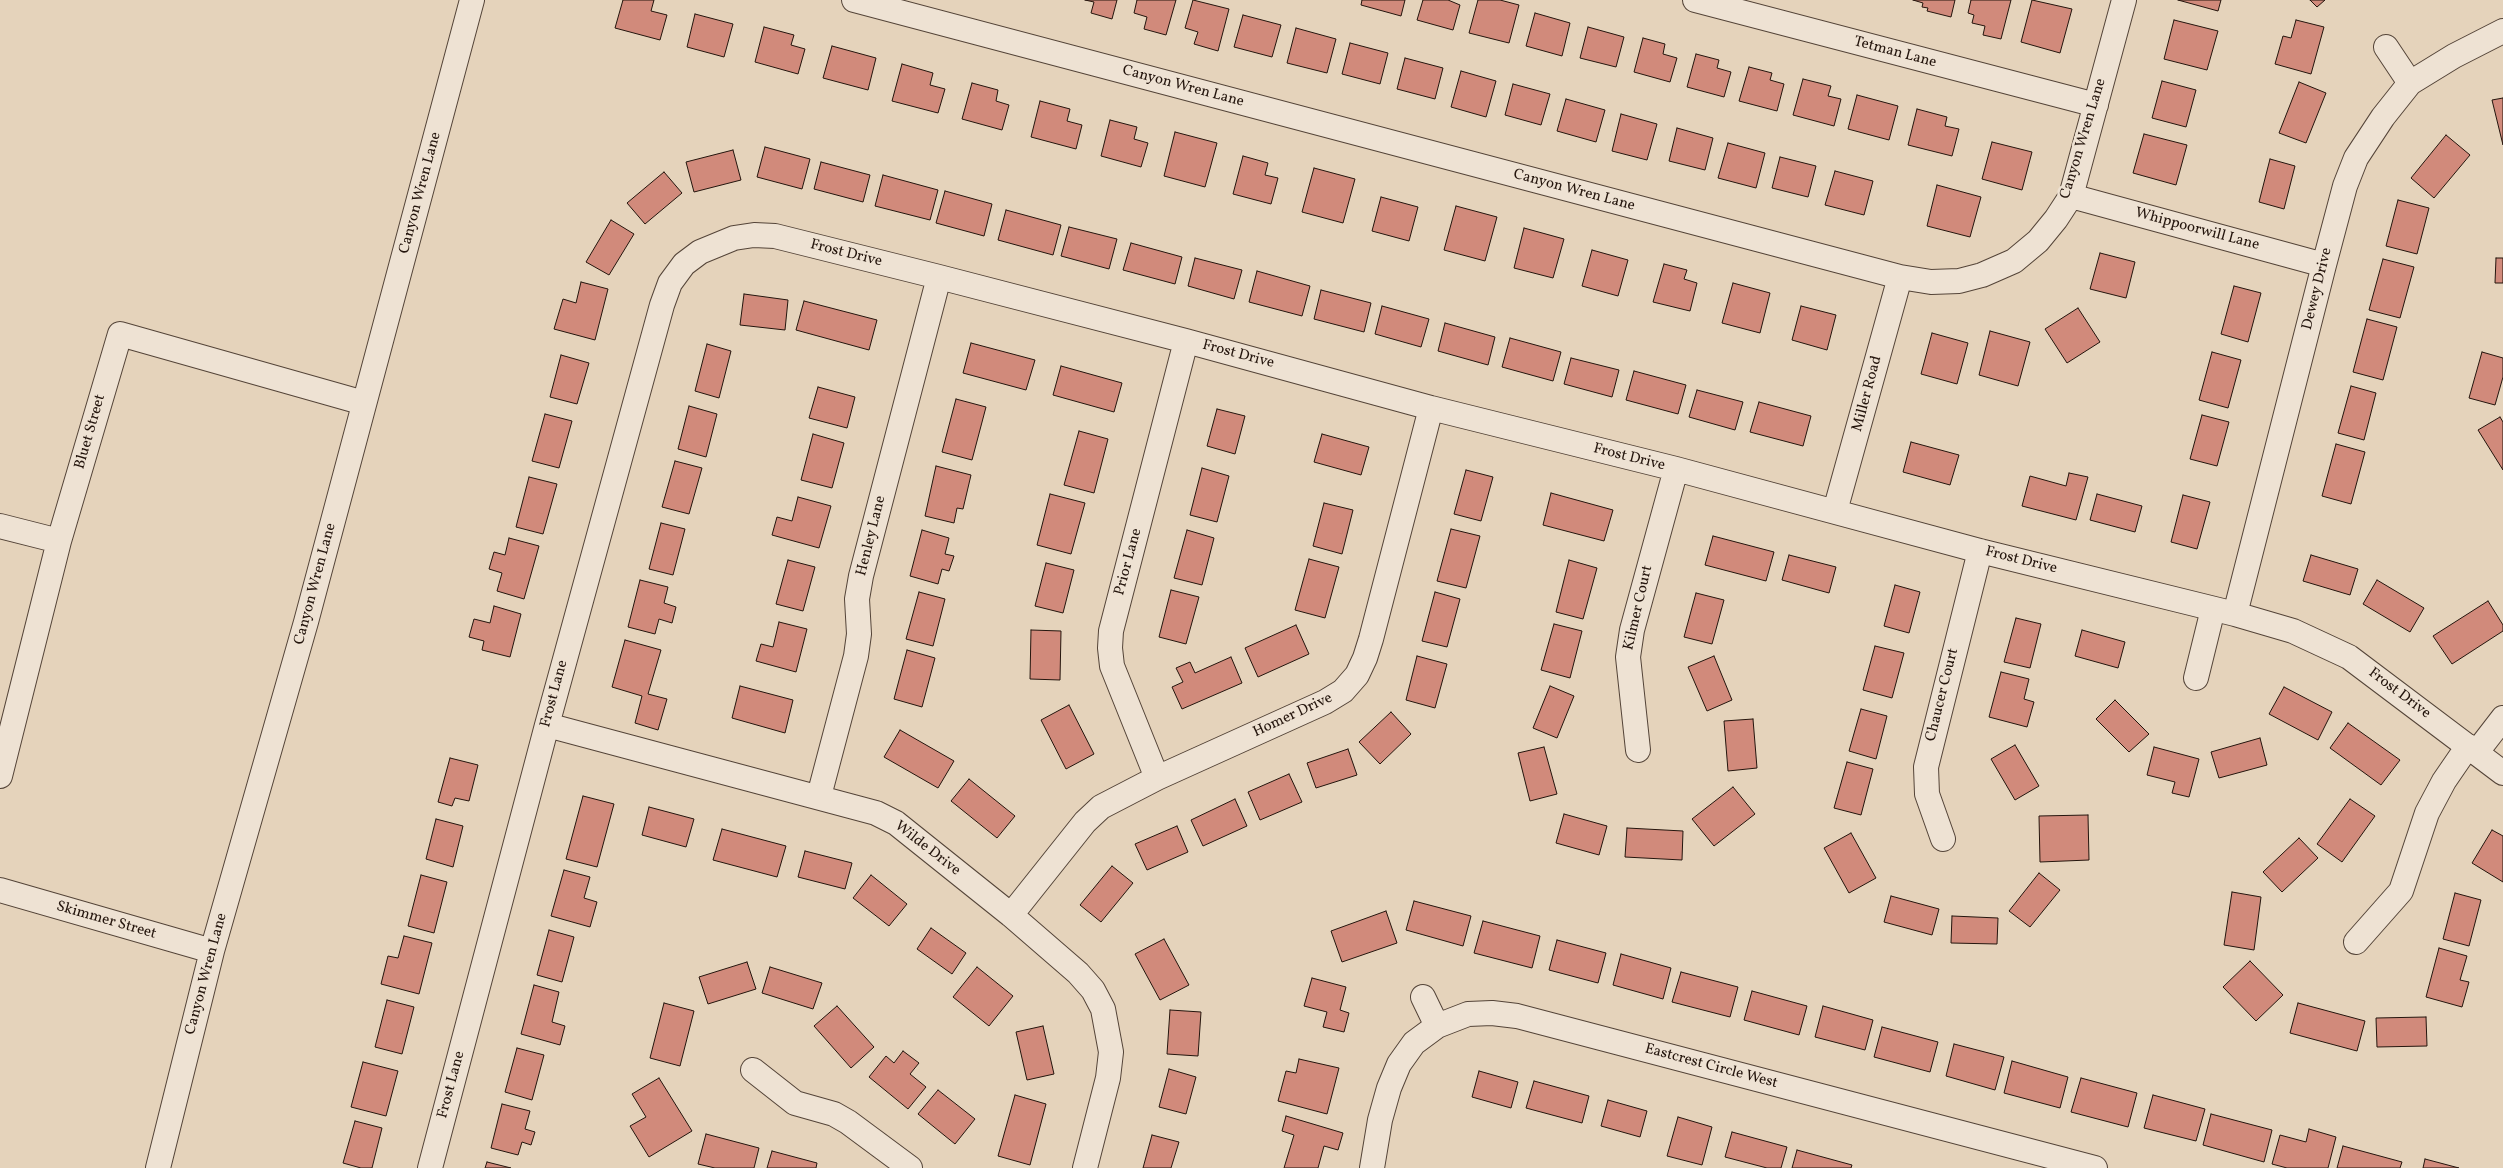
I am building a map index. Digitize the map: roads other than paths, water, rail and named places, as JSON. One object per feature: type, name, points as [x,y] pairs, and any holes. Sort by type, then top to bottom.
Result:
[{"type":"street","name":"Canyon Wren Lane","points":[[158,1168],[212,951],[304,631],[472,0]]},
{"type":"street","name":"Canyon Wren Lane","points":[[857,0],[1900,277],[1931,282],[1959,280],[2018,267],[2056,219],[2071,196],[2124,0]]},
{"type":"street","name":"Tetman Lane","points":[[1695,0],[2096,105]]},
{"type":"street","name":"Dewey Drive","points":[[2196,678],[2224,612],[2345,186],[2356,158],[2382,117],[2410,83],[2454,56],[2503,31]]},
{"type":"street","points":[[2386,47],[2410,83]]},
{"type":"street","name":"Whippoorwill Lane","points":[[2071,196],[2324,265]]},
{"type":"street","name":"Frost Drive","points":[[719,243],[754,235],[775,236],[1186,341],[1431,408],[1676,469],[1980,551],[2293,631],[2349,657],[2503,772]]},
{"type":"street","name":"Frost Lane","points":[[430,1168],[547,725],[662,305],[670,283],[684,264],[700,252],[719,243]]},
{"type":"street","name":"Henley Lane","points":[[819,796],[856,656],[859,634],[857,599],[861,576],[939,277]]},
{"type":"street","name":"Miller Road","points":[[1835,511],[1900,277]]},
{"type":"street","name":"Bluet Street","points":[[0,776],[59,541],[120,334],[364,403]]},
{"type":"street","name":"Prior Lane","points":[[1157,778],[1112,666],[1111,631],[1186,341]]},
{"type":"street","name":"Homer Drive","points":[[1011,915],[1085,822],[1101,807],[1157,778],[1325,702],[1343,691],[1356,675],[1365,658],[1371,639],[1431,408]]},
{"type":"street","name":"Kilmer Court","points":[[1638,750],[1628,657],[1632,630],[1676,469]]},
{"type":"street","points":[[0,526],[59,541]]},
{"type":"street","name":"Chaucer Court","points":[[1943,839],[1926,794],[1926,768],[1980,551]]},
{"type":"street","points":[[2356,942],[2401,891],[2427,813],[2444,780],[2503,718]]},
{"type":"street","name":"Wilde Drive","points":[[547,725],[819,796],[876,813],[896,824],[1011,915],[1078,973],[1093,990],[1103,1009],[1111,1052],[1108,1078],[1084,1168]]},
{"type":"street","name":"Skimmer Street","points":[[0,890],[212,951]]},
{"type":"street","points":[[1423,997],[1437,1026]]},
{"type":"street","name":"Eastcrest Circle West","points":[[1372,1168],[1380,1120],[1399,1064],[1414,1043],[1437,1026],[1468,1014],[1492,1013],[1517,1016],[2095,1168]]},
{"type":"street","points":[[752,1070],[796,1103],[834,1114],[848,1122],[910,1168]]}]
